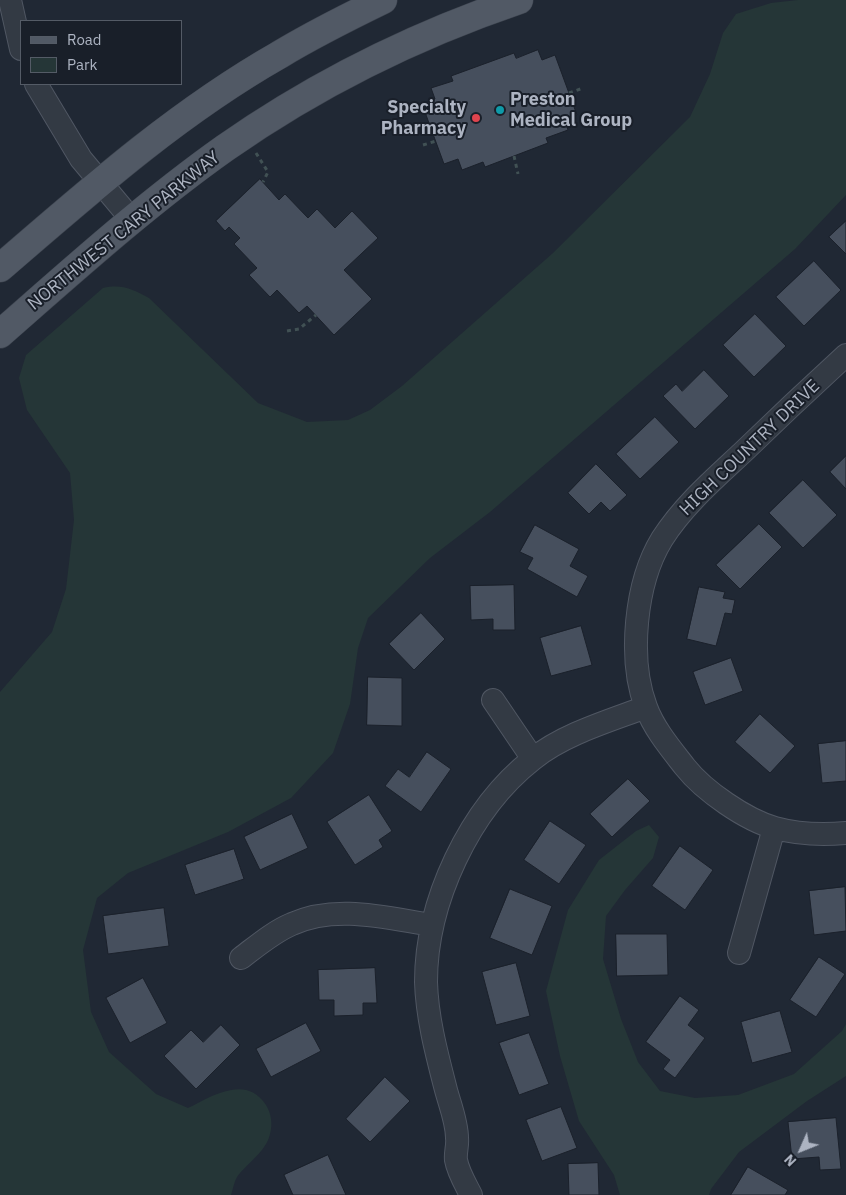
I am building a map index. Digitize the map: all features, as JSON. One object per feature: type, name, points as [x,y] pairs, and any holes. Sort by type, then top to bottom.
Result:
[{"type":"main road","points":[[0,268],[100,182],[194,111],[278,55],[382,0]]},
{"type":"main road","name":"NORTHWEST CARY PARKWAY","points":[[0,334],[132,220],[226,148],[299,101],[398,48],[488,10],[519,0]]},
{"type":"street","points":[[10,0],[20,45]]},
{"type":"street","points":[[37,85],[81,159],[132,220]]},
{"type":"street","name":"HIGH COUNTRY DRIVE","points":[[846,355],[687,506],[662,540],[645,581],[638,610],[636,638],[638,667],[646,707],[671,749],[691,775],[741,812],[774,828],[812,833],[846,833]]},
{"type":"street","points":[[493,700],[533,759]]},
{"type":"street","points":[[471,1195],[456,1160],[457,1137],[430,1019],[426,983],[432,925],[449,872],[464,842],[502,789],[533,759],[555,745],[600,724],[646,707]]},
{"type":"street","points":[[739,953],[774,828]]},
{"type":"street","points":[[241,958],[292,924],[322,915],[352,913],[432,925]]},
{"type":"path","points":[[569,92],[582,88]]},
{"type":"path","points":[[423,145],[436,141]]},
{"type":"path","points":[[255,153],[268,172],[262,182]]},
{"type":"path","points":[[514,156],[518,174]]},
{"type":"path","points":[[287,331],[299,329],[316,316]]},
{"type":"green space","points":[[798,0],[846,0],[846,195],[795,249],[490,512],[430,558],[368,618],[358,648],[350,704],[333,753],[291,798],[228,832],[128,873],[97,898],[83,950],[91,1012],[109,1052],[156,1094],[188,1108],[228,1090],[239,1089],[249,1091],[258,1096],[266,1105],[271,1119],[271,1130],[265,1146],[237,1177],[231,1195],[0,1195],[0,692],[52,632],[66,589],[74,520],[70,473],[27,410],[19,378],[26,355],[103,288],[121,287],[149,298],[258,403],[307,422],[348,420],[370,410],[402,386],[553,253],[690,117],[710,74],[723,33],[736,14],[771,3]]},
{"type":"green space","points":[[649,825],[659,837],[653,858],[625,890],[606,916],[603,959],[621,1019],[638,1062],[660,1091],[695,1098],[738,1095],[794,1074],[842,1031],[846,1024],[846,1076],[807,1101],[739,1152],[711,1189],[709,1195],[620,1195],[614,1175],[579,1121],[560,1056],[546,991],[568,910],[599,860],[636,831]]},
{"type":"building","name":"Preston Medical Group","points":[[538,50],[542,60],[555,55],[577,115],[565,120],[568,130],[546,138],[548,143],[485,167],[483,162],[462,170],[458,159],[444,164],[422,104],[435,99],[431,88],[453,81],[451,76],[514,53],[516,58]]},
{"type":"building","points":[[260,179],[279,200],[285,194],[308,218],[317,209],[335,228],[352,211],[378,238],[344,270],[372,299],[334,335],[307,306],[299,313],[277,290],[270,297],[249,275],[257,268],[234,244],[240,238],[229,227],[225,231],[216,221]]},
{"type":"building","points":[[846,221],[846,254],[829,237]]},
{"type":"building","points":[[814,261],[841,290],[804,326],[776,297]]},
{"type":"building","points":[[755,314],[786,346],[754,377],[723,345]]},
{"type":"building","points":[[704,370],[729,396],[695,429],[663,396],[676,384],[682,391]]},
{"type":"building","points":[[655,417],[679,442],[640,479],[616,454]]},
{"type":"building","points":[[846,456],[846,489],[830,472]]},
{"type":"building","points":[[596,464],[627,495],[610,511],[601,502],[589,514],[568,493]]},
{"type":"building","points":[[803,480],[837,515],[803,548],[769,513]]},
{"type":"building","points":[[759,524],[782,547],[740,589],[716,565]]},
{"type":"building","points":[[535,525],[579,549],[570,566],[588,576],[577,597],[527,569],[533,558],[520,552]]},
{"type":"building","points":[[514,585],[515,630],[493,630],[493,619],[471,620],[470,586]]},
{"type":"building","points":[[699,587],[725,592],[723,598],[735,600],[732,614],[725,613],[716,646],[687,639]]},
{"type":"building","points":[[421,613],[445,639],[414,670],[389,644]]},
{"type":"building","points":[[581,626],[592,665],[551,676],[540,638]]},
{"type":"building","points":[[731,658],[743,691],[705,705],[693,672]]},
{"type":"building","points":[[368,677],[402,678],[402,726],[367,725]]},
{"type":"building","points":[[760,714],[795,746],[770,773],[735,742]]},
{"type":"building","points":[[846,741],[846,781],[822,783],[818,744]]},
{"type":"building","points":[[427,752],[451,769],[421,812],[385,786],[398,769],[409,777]]},
{"type":"building","points":[[628,779],[650,801],[612,837],[590,814]]},
{"type":"building","points":[[369,795],[392,831],[379,840],[383,847],[355,865],[327,822]]},
{"type":"building","points":[[292,814],[308,848],[260,870],[244,837]]},
{"type":"building","points":[[550,821],[586,845],[559,884],[524,860]]},
{"type":"building","points":[[680,846],[713,870],[685,910],[652,886]]},
{"type":"building","points":[[234,849],[244,879],[195,895],[185,865]]},
{"type":"building","points":[[845,887],[846,931],[814,935],[809,891]]},
{"type":"building","points":[[510,889],[552,906],[532,955],[490,938]]},
{"type":"building","points":[[164,908],[169,946],[108,954],[103,916]]},
{"type":"building","points":[[616,934],[667,934],[668,975],[617,976]]},
{"type":"building","points":[[819,957],[845,974],[816,1017],[790,1000]]},
{"type":"building","points":[[516,963],[530,1016],[496,1025],[482,972]]},
{"type":"building","points":[[375,968],[377,1003],[363,1003],[363,1015],[334,1016],[334,1000],[319,1000],[318,970]]},
{"type":"building","points":[[143,978],[167,1023],[130,1043],[106,998]]},
{"type":"building","points":[[680,996],[699,1010],[688,1025],[705,1038],[675,1078],[663,1069],[670,1060],[646,1042]]},
{"type":"building","points":[[780,1011],[792,1052],[752,1063],[741,1022]]},
{"type":"building","points":[[306,1023],[321,1051],[271,1077],[256,1049]]},
{"type":"building","points":[[221,1025],[240,1045],[196,1089],[164,1056],[191,1030],[203,1042]]},
{"type":"building","points":[[529,1033],[549,1084],[519,1095],[499,1043]]},
{"type":"building","points":[[385,1077],[410,1101],[370,1142],[346,1119]]},
{"type":"building","points":[[561,1107],[577,1148],[542,1161],[526,1120]]},
{"type":"building","points":[[836,1118],[841,1169],[820,1170],[819,1157],[792,1159],[788,1122]]},
{"type":"building","points":[[328,1155],[346,1195],[293,1195],[284,1175]]},
{"type":"building","points":[[598,1163],[599,1195],[569,1195],[568,1164]]},
{"type":"building","points":[[748,1167],[788,1190],[785,1195],[731,1195]]},
{"type":"place","name":"Preston Medical Group","points":[[500,110]]},
{"type":"place","name":"Specialty Pharmacy","points":[[476,118]]}]
